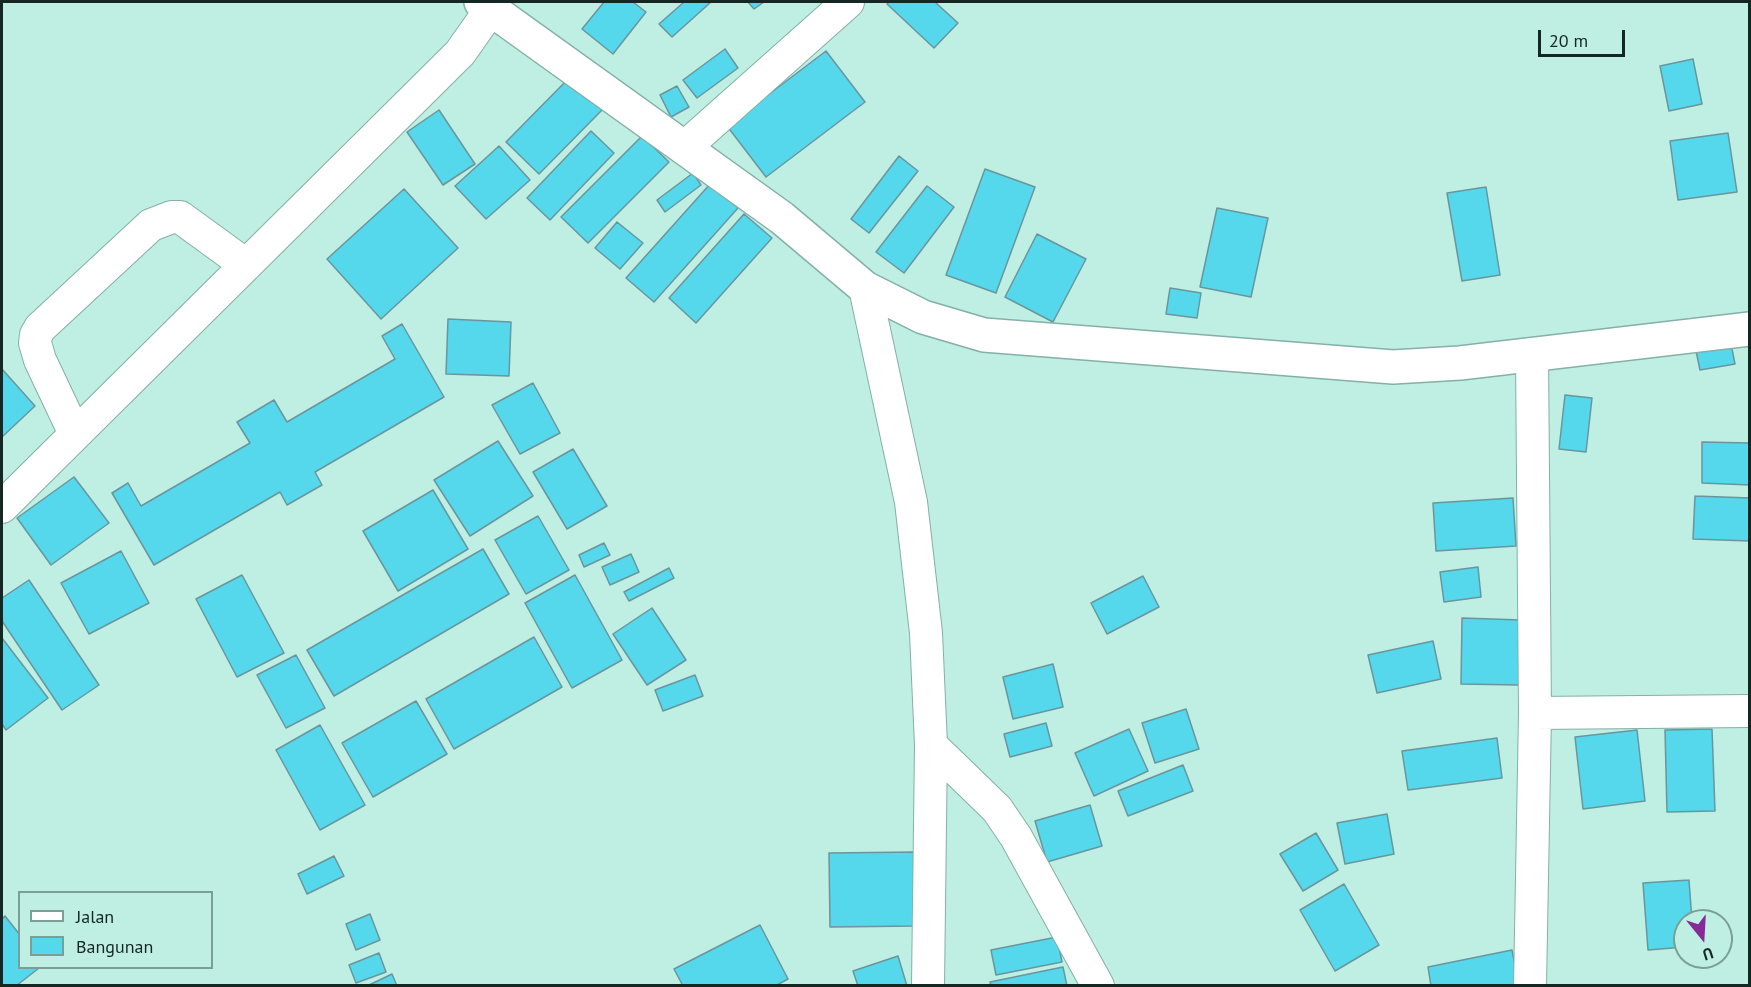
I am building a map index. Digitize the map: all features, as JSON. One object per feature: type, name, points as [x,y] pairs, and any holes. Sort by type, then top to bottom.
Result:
[{"type":"street","points":[[684,148],[848,2]]},
{"type":"street","points":[[2,507],[460,53],[486,5],[782,218],[865,288],[923,317],[984,335],[1393,367],[1460,363],[1749,328]]},
{"type":"street","points":[[75,434],[37,352],[36,335],[40,328],[151,225],[172,217],[180,217],[246,265]]},
{"type":"street","points":[[865,288],[911,502],[926,633],[931,745],[928,986]]},
{"type":"street","points":[[1530,986],[1535,713],[1532,354]]},
{"type":"street","points":[[1535,713],[1749,711]]},
{"type":"street","points":[[931,745],[997,808],[1017,837],[1098,986]]},
{"type":"building","points":[[604,2],[633,2],[646,12],[613,54],[582,29]]},
{"type":"building","points":[[684,2],[711,2],[672,37],[659,24]]},
{"type":"building","points":[[748,2],[764,2],[754,9]]},
{"type":"building","points":[[889,2],[935,2],[958,23],[934,48],[887,4]]},
{"type":"building","points":[[725,49],[738,68],[697,98],[683,80]]},
{"type":"building","points":[[826,51],[865,102],[766,177],[727,126]]},
{"type":"building","points":[[1693,59],[1702,104],[1669,111],[1660,66]]},
{"type":"building","points":[[571,76],[604,108],[539,174],[506,142]]},
{"type":"building","points":[[677,86],[689,107],[671,117],[660,95]]},
{"type":"building","points":[[439,110],[475,164],[443,185],[407,132]]},
{"type":"building","points":[[591,131],[614,153],[550,220],[527,198]]},
{"type":"building","points":[[1728,133],[1737,192],[1678,200],[1670,141]]},
{"type":"building","points":[[642,136],[669,162],[588,243],[561,217]]},
{"type":"building","points":[[499,146],[530,180],[486,219],[455,186]]},
{"type":"building","points":[[899,156],[918,171],[869,233],[851,219]]},
{"type":"building","points":[[985,169],[1035,187],[996,293],[946,275]]},
{"type":"building","points":[[693,173],[701,185],[665,212],[657,200]]},
{"type":"building","points":[[711,183],[738,208],[654,302],[626,278]]},
{"type":"building","points":[[927,186],[954,207],[904,273],[876,252]]},
{"type":"building","points":[[1486,187],[1500,275],[1462,281],[1447,193]]},
{"type":"building","points":[[404,189],[458,248],[381,319],[327,259]]},
{"type":"building","points":[[1217,208],[1268,218],[1251,297],[1200,287]]},
{"type":"building","points":[[744,214],[772,238],[696,323],[669,298]]},
{"type":"building","points":[[617,222],[643,243],[620,269],[595,248]]},
{"type":"building","points":[[1037,234],[1086,259],[1053,322],[1005,297]]},
{"type":"building","points":[[1170,288],[1201,293],[1197,318],[1166,314]]},
{"type":"building","points":[[448,319],[511,322],[509,376],[446,374]]},
{"type":"building","points":[[402,324],[444,397],[315,472],[322,485],[287,505],[280,492],[154,565],[112,493],[128,483],[141,506],[250,443],[237,422],[274,400],[287,422],[395,359],[382,336]]},
{"type":"building","points":[[1730,339],[1735,364],[1700,370],[1695,346]]},
{"type":"building","points":[[2,369],[35,406],[2,437]]},
{"type":"building","points":[[533,383],[560,433],[520,454],[492,405]]},
{"type":"building","points":[[1565,395],[1592,398],[1586,452],[1559,449]]},
{"type":"building","points":[[498,441],[533,496],[470,536],[434,480]]},
{"type":"building","points":[[1702,442],[1750,443],[1750,485],[1702,483]]},
{"type":"building","points":[[573,449],[607,506],[567,529],[533,472]]},
{"type":"building","points":[[74,477],[109,523],[51,565],[17,518]]},
{"type":"building","points":[[433,490],[468,549],[398,591],[363,531]]},
{"type":"building","points":[[1695,496],[1750,498],[1750,541],[1693,539]]},
{"type":"building","points":[[1513,498],[1516,546],[1436,551],[1433,503]]},
{"type":"building","points":[[538,516],[569,570],[526,594],[495,540]]},
{"type":"building","points":[[604,543],[610,555],[584,567],[579,555]]},
{"type":"building","points":[[483,549],[509,594],[334,696],[307,650]]},
{"type":"building","points":[[121,551],[149,603],[89,634],[61,583]]},
{"type":"building","points":[[631,554],[639,572],[610,585],[602,567]]},
{"type":"building","points":[[1478,567],[1481,597],[1444,602],[1440,572]]},
{"type":"building","points":[[669,568],[674,578],[629,601],[624,592]]},
{"type":"building","points":[[242,575],[284,653],[237,677],[196,599]]},
{"type":"building","points":[[575,575],[622,660],[572,688],[525,603]]},
{"type":"building","points":[[1143,576],[1159,607],[1107,634],[1091,603]]},
{"type":"building","points":[[29,580],[99,685],[62,710],[2,621],[2,598]]},
{"type":"building","points":[[652,608],[686,660],[647,685],[613,634]]},
{"type":"building","points":[[1462,618],[1521,620],[1519,685],[1461,684]]},
{"type":"building","points":[[534,637],[562,687],[454,749],[426,699]]},
{"type":"building","points":[[2,638],[48,698],[6,730],[2,724]]},
{"type":"building","points":[[1433,641],[1441,679],[1377,693],[1368,655]]},
{"type":"building","points":[[296,655],[325,708],[286,728],[257,675]]},
{"type":"building","points":[[1053,664],[1063,707],[1013,719],[1003,677]]},
{"type":"building","points":[[695,675],[703,696],[663,711],[655,690]]},
{"type":"building","points":[[416,701],[447,754],[373,797],[342,743]]},
{"type":"building","points":[[1186,709],[1199,749],[1155,763],[1142,723]]},
{"type":"building","points":[[1046,723],[1052,746],[1010,757],[1004,734]]},
{"type":"building","points":[[320,725],[365,805],[320,830],[276,750]]},
{"type":"building","points":[[1129,729],[1148,771],[1094,796],[1075,753]]},
{"type":"building","points":[[1712,729],[1715,811],[1667,812],[1665,730]]},
{"type":"building","points":[[1637,730],[1645,801],[1583,809],[1575,737]]},
{"type":"building","points":[[1497,738],[1502,778],[1408,790],[1402,751]]},
{"type":"building","points":[[1183,765],[1193,791],[1128,816],[1118,791]]},
{"type":"building","points":[[1090,805],[1102,846],[1047,862],[1035,821]]},
{"type":"building","points":[[1387,814],[1394,854],[1345,864],[1337,823]]},
{"type":"building","points":[[1316,833],[1338,870],[1303,891],[1280,854]]},
{"type":"building","points":[[916,852],[916,926],[830,927],[829,853]]},
{"type":"building","points":[[334,856],[344,876],[307,894],[298,874]]},
{"type":"building","points":[[1689,880],[1691,909],[1673,909],[1673,948],[1648,950],[1643,883]]},
{"type":"building","points":[[1344,884],[1379,945],[1335,971],[1300,910]]},
{"type":"building","points":[[370,914],[380,940],[356,950],[346,924]]},
{"type":"building","points":[[5,916],[18,932],[18,969],[38,969],[16,986],[2,986],[2,919]]},
{"type":"building","points":[[760,925],[788,979],[775,986],[683,986],[674,969]]},
{"type":"building","points":[[1057,937],[1062,962],[996,975],[991,950]]},
{"type":"building","points":[[1512,950],[1519,986],[1431,986],[1428,967]]},
{"type":"building","points":[[379,953],[386,972],[356,983],[349,965]]},
{"type":"building","points":[[898,956],[907,986],[858,986],[853,971]]},
{"type":"building","points":[[1063,967],[1067,986],[991,986],[990,982]]},
{"type":"building","points":[[392,974],[397,986],[367,986]]}]
